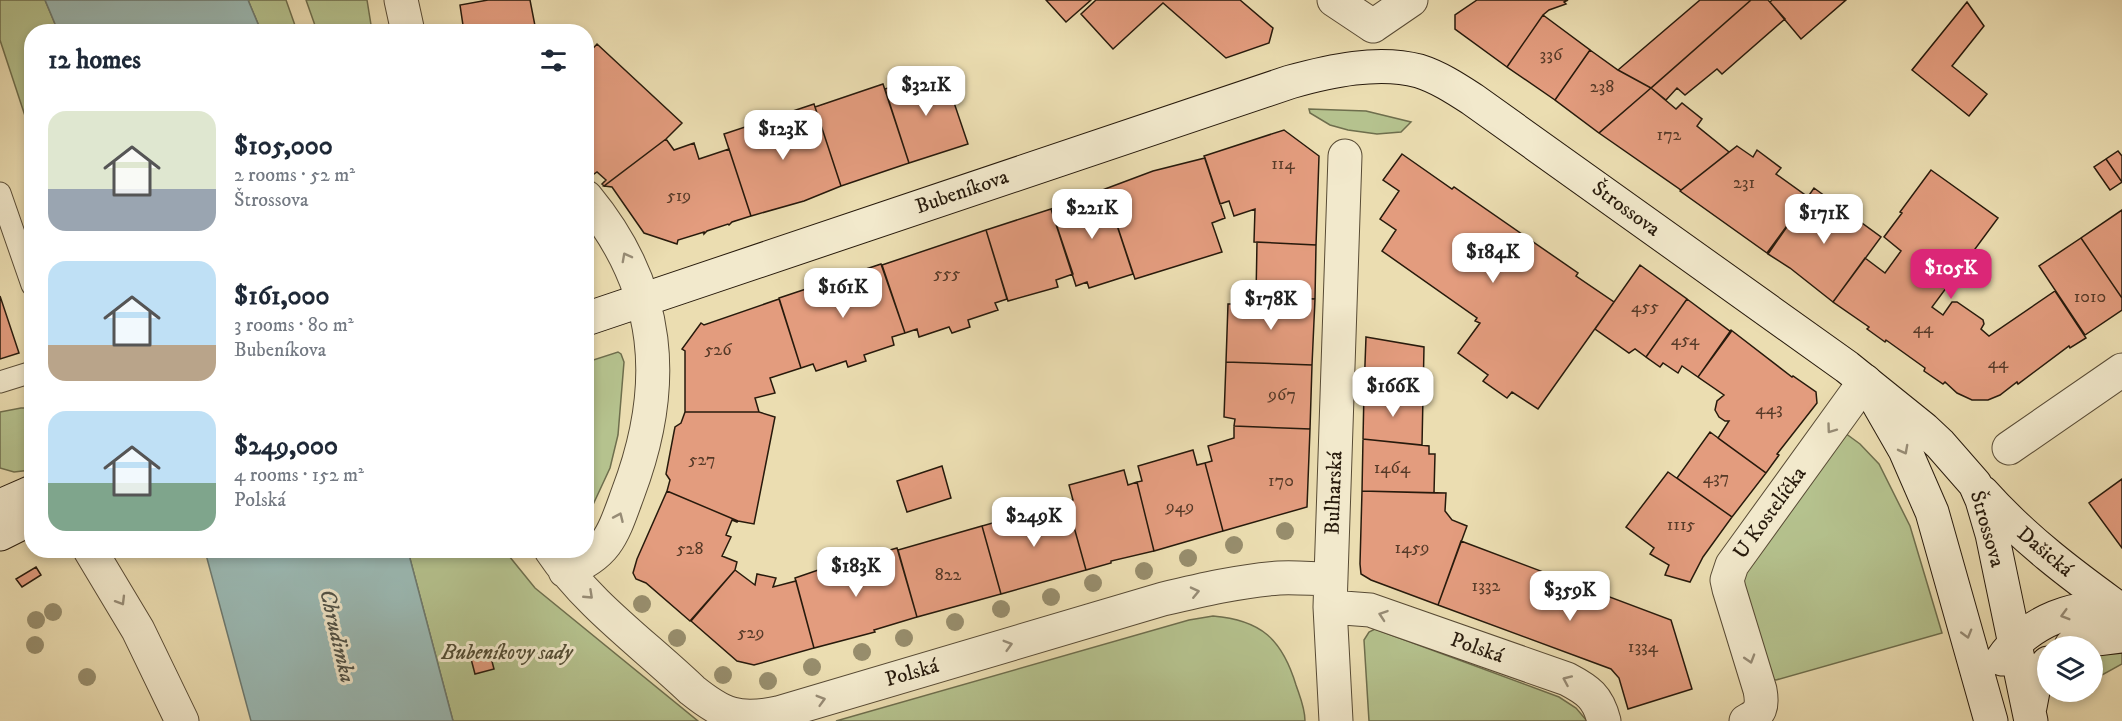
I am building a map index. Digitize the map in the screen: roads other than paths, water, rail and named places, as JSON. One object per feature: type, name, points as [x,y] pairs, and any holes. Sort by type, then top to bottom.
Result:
[{"type":"street","points":[[401,0],[406,24]]},
{"type":"street","points":[[1334,0],[1373,26]]},
{"type":"street","points":[[1373,26],[1411,0]]},
{"type":"street","points":[[1373,26],[1374,68]]},
{"type":"street","name":"Bubeníkova","points":[[594,316],[1290,82],[1347,70],[1374,68]]},
{"type":"street","name":"Štrossova","points":[[1374,68],[1418,71],[1446,83],[1472,99],[1865,381],[1940,444],[1975,484],[1982,500],[1992,534],[2031,721]]},
{"type":"street","name":"Bulharská","points":[[1336,721],[1331,593],[1345,156]]},
{"type":"street","points":[[594,207],[614,233],[629,260],[644,299],[653,362],[652,400],[645,440],[621,513],[603,549],[594,556]]},
{"type":"street","points":[[2009,448],[2122,370]]},
{"type":"street","name":"Štrossova","points":[[1865,381],[1905,450],[1932,512],[1992,721]]},
{"type":"street","name":"U Kostelíčka","points":[[1754,715],[1760,690],[1729,589],[1728,572],[1865,381]]},
{"type":"street","name":"Dašická","points":[[1975,484],[2029,540],[2122,612]]},
{"type":"street","points":[[0,520],[0,508],[24,496]]},
{"type":"street","points":[[0,534],[24,522]]},
{"type":"street","points":[[95,558],[138,630],[182,721]]},
{"type":"street","points":[[558,561],[586,563],[592,558]]},
{"type":"street","name":"Polská","points":[[558,561],[586,593],[692,690],[708,703],[740,717],[778,713],[1151,603],[1225,585],[1280,578],[1331,593],[1370,610],[1567,679],[1591,694],[1598,702],[1604,721]]},
{"type":"street","name":"Dašická","points":[[1992,721],[1989,698],[1992,680],[2000,662],[2015,644],[2040,626],[2063,616],[2085,610],[2122,612]]},
{"type":"street","points":[[2103,638],[2122,636]]},
{"type":"street","name":"Štrossova","points":[[2031,721],[2030,707],[2037,677]]},
{"type":"lane","points":[[0,194],[24,262]]},
{"type":"lane","points":[[0,382],[24,374]]},
{"type":"water","points":[[45,0],[248,0],[258,24],[55,24]]},
{"type":"water","name":"Chrudimka","points":[[207,558],[410,558],[453,721],[251,721]]},
{"type":"park label","name":"Bubeníkovy sady","points":[[507,653]]}]
